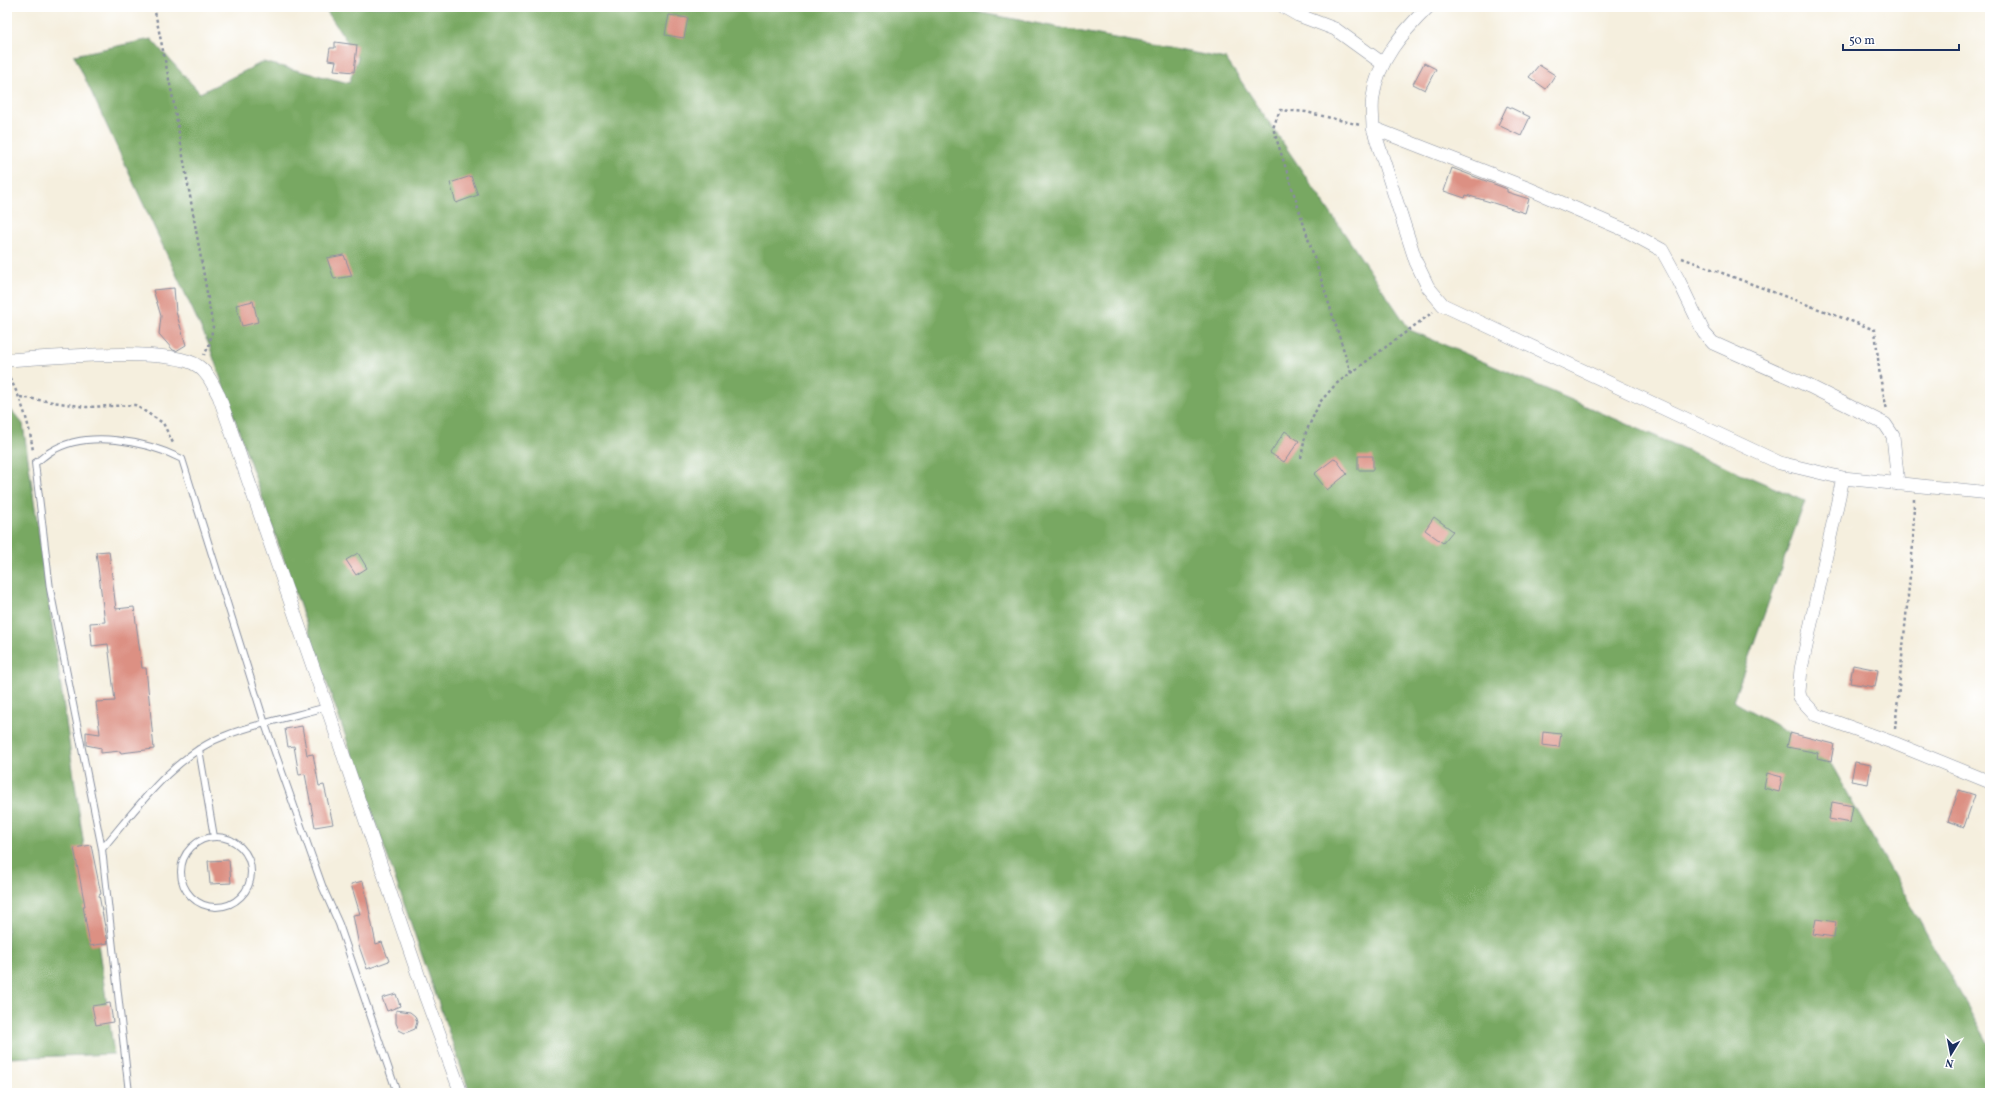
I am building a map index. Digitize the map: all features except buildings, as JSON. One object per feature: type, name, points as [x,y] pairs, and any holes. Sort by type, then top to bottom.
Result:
[{"type":"street","points":[[1284,7],[1298,15],[1336,29],[1382,63]]},
{"type":"street","points":[[1428,7],[1416,19],[1382,63],[1376,78],[1372,98],[1373,128],[1416,262],[1428,287],[1443,305],[1780,463],[1843,478],[1990,493]]},
{"type":"street","points":[[1373,128],[1527,188],[1625,230],[1662,250],[1704,332],[1713,343],[1809,386],[1885,424],[1893,436],[1898,484]]},
{"type":"street","points":[[7,360],[146,355],[176,358],[198,366],[209,378],[219,396],[327,707],[424,995],[461,1093]]},
{"type":"street","points":[[1843,478],[1801,669],[1799,692],[1800,698],[1816,715],[1894,743],[1990,782]]},
{"type":"lane","points":[[130,1093],[102,849],[50,589],[35,463],[50,452],[63,446],[96,439],[144,445],[164,450],[182,459],[264,724],[323,888],[339,924],[397,1093]]},
{"type":"lane","points":[[102,849],[148,794],[199,749],[226,735],[327,707]]},
{"type":"lane","points":[[199,749],[214,837]]},
{"type":"lane","points":[[214,837],[224,838],[241,848],[247,856],[251,875],[249,884],[237,900],[228,905],[218,907],[203,904],[190,896],[181,878],[183,859],[188,850],[196,843],[214,837]]},
{"type":"path","points":[[154,7],[174,99],[214,327],[209,346],[198,366]]},
{"type":"path","points":[[1351,373],[1273,128],[1280,110],[1306,112],[1373,128]]},
{"type":"path","points":[[1662,250],[1875,330],[1880,377],[1888,414]]},
{"type":"path","points":[[1301,458],[1306,432],[1320,402],[1336,384],[1443,305]]},
{"type":"path","points":[[7,372],[20,397],[30,429],[35,463]]},
{"type":"path","points":[[20,397],[86,407],[135,405],[163,423],[182,459]]},
{"type":"path","points":[[1894,743],[1913,545],[1915,486]]},
{"type":"green space","points":[[324,7],[950,7],[1226,59],[1410,330],[1805,501],[1733,701],[1825,753],[1990,1046],[1990,1093],[470,1093],[209,345],[74,55],[151,39],[200,93],[263,62],[349,83],[358,58]]},
{"type":"green space","points":[[7,405],[23,424],[114,1054],[7,1058]]}]
